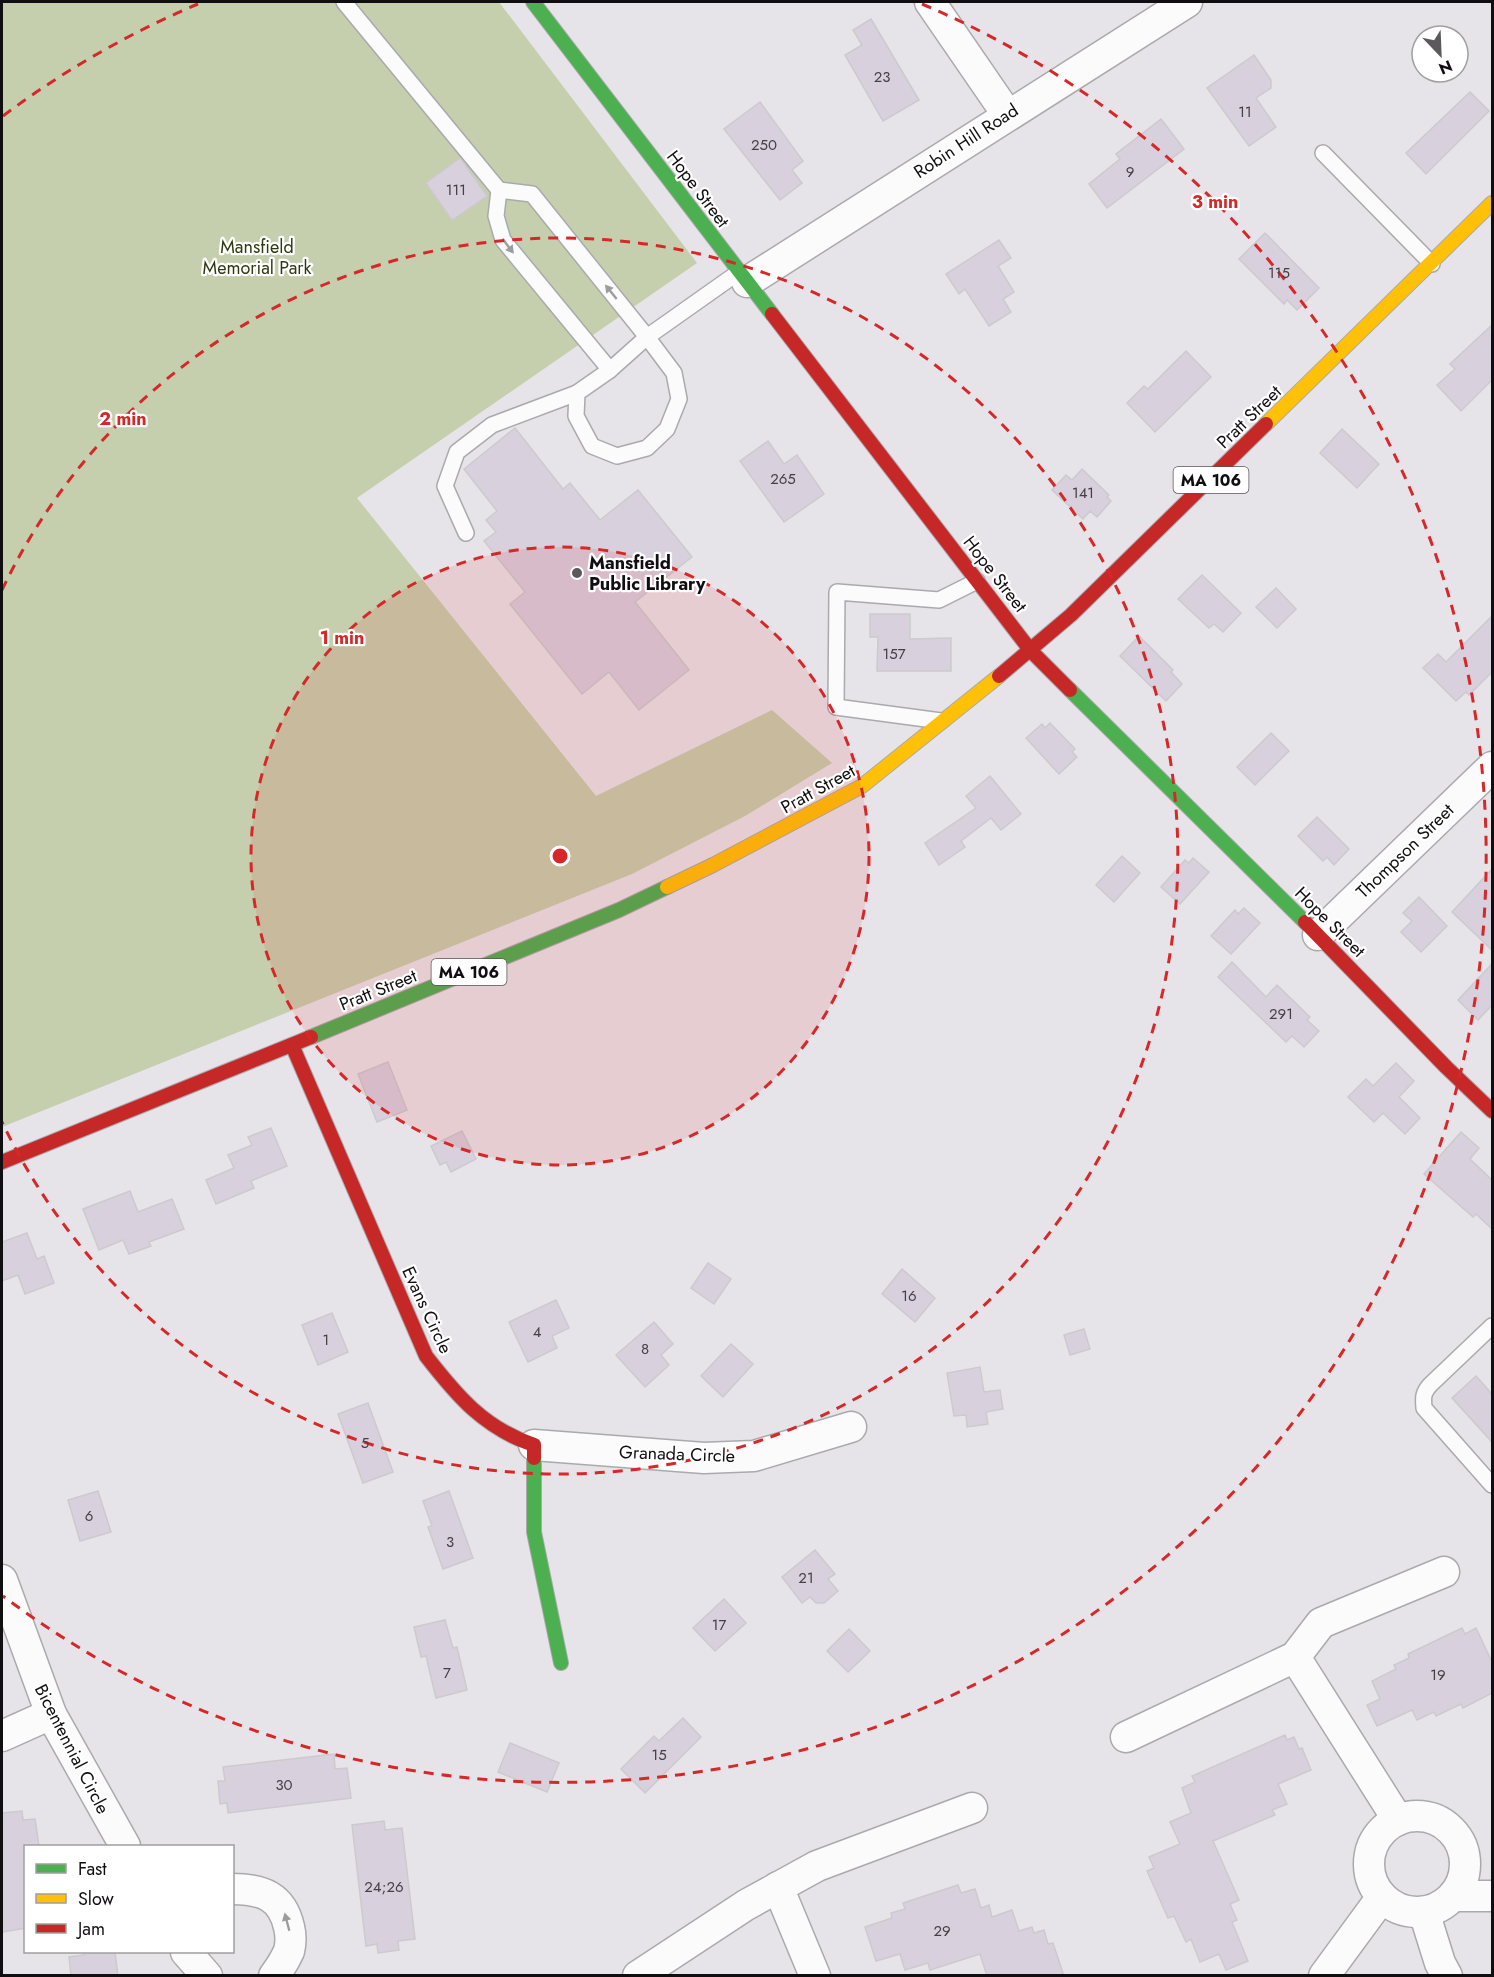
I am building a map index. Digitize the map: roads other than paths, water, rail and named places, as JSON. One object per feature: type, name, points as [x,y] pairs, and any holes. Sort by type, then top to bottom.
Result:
[{"type":"main road","name":"Hope Street","points":[[533,2],[1031,651],[1492,1111]]},
{"type":"main road","name":"Pratt Street","points":[[2,1162],[619,910],[713,866],[862,786],[1031,651],[1186,504],[1492,203]]},
{"type":"main road","name":"Evans Circle","points":[[292,1045],[426,1356],[456,1395],[477,1414],[508,1435],[534,1445]]},
{"type":"main road","points":[[534,1445],[534,1532],[561,1663]]},
{"type":"street","points":[[930,2],[1007,114]]},
{"type":"street","name":"Robin Hill Road","points":[[743,277],[1187,2]]},
{"type":"street","name":"Thompson Street","points":[[1318,935],[1492,767]]},
{"type":"street","name":"Granada Circle","points":[[534,1445],[704,1458],[754,1456],[851,1426]]},
{"type":"street","points":[[1126,1737],[1295,1657],[1321,1623],[1444,1572]]},
{"type":"street","name":"Bicentennial Circle","points":[[2,1580],[51,1714],[124,1845]]},
{"type":"street","points":[[1295,1657],[1398,1820]]},
{"type":"street","points":[[2,1736],[51,1714]]},
{"type":"street","points":[[638,1976],[746,1905],[817,1866],[972,1808]]},
{"type":"street","points":[[1411,1817],[1436,1820],[1456,1836],[1465,1860],[1464,1873],[1453,1896],[1444,1904],[1424,1912],[1408,1911],[1394,1907],[1382,1897],[1374,1885],[1369,1870],[1370,1854],[1385,1828],[1398,1820],[1411,1817]]},
{"type":"street","points":[[778,1887],[814,1976]]},
{"type":"street","points":[[234,1889],[246,1889],[265,1894],[278,1901],[284,1910],[291,1935],[290,1948],[274,1976]]},
{"type":"street","points":[[1453,1896],[1492,1896]]},
{"type":"street","points":[[1324,1976],[1382,1897]]},
{"type":"street","points":[[1424,1912],[1440,1963],[1447,1976]]},
{"type":"street","points":[[187,1953],[207,1976]]},
{"type":"lane","points":[[344,2],[499,190],[532,194],[674,373],[679,399],[667,429],[647,448],[617,456],[592,446],[576,416],[577,393]]},
{"type":"lane","points":[[1323,153],[1432,264]]},
{"type":"lane","points":[[499,190],[496,216],[503,240],[610,370]]},
{"type":"lane","points":[[466,533],[445,486],[457,452],[492,425],[577,393],[610,370],[647,338],[743,277]]},
{"type":"lane","points":[[944,721],[836,707],[837,592],[939,600],[977,581]]},
{"type":"lane","points":[[1492,1326],[1430,1386],[1423,1398],[1424,1408],[1492,1485]]},
{"type":"place","name":"Mansfield Public Library","points":[[577,573]]},
{"type":"park label","name":"Mansfield Memorial Park","points":[[257,257]]}]
